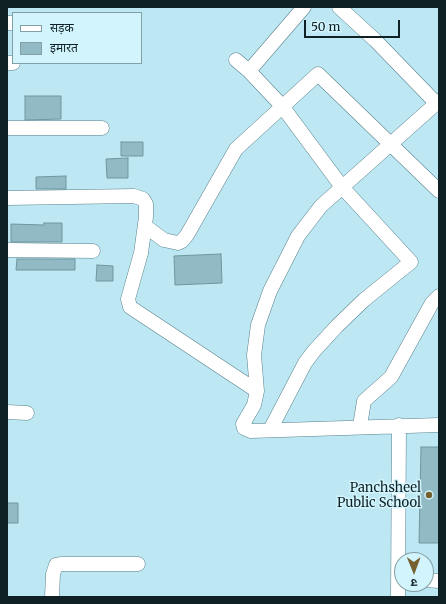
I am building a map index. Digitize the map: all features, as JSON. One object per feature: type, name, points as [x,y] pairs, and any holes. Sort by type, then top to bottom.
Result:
[{"type":"street","points":[[249,71],[304,7]]},
{"type":"street","points":[[339,7],[438,102],[321,206],[298,236],[270,291],[258,325],[254,347],[254,366],[257,391],[254,405],[243,424],[244,428],[251,431],[360,426],[439,425]]},
{"type":"street","points":[[236,60],[249,71],[282,106],[342,187],[411,262],[364,300],[314,351],[305,363],[270,430]]},
{"type":"street","points":[[145,226],[164,240],[178,243],[182,241],[188,235],[236,149],[318,74],[439,191]]},
{"type":"street","points":[[7,128],[102,128]]},
{"type":"street","points":[[7,198],[138,197],[146,204],[145,226],[141,253],[128,299],[130,307],[257,391]]},
{"type":"street","points":[[7,250],[93,251]]},
{"type":"street","points":[[360,426],[364,401],[391,377],[432,303],[439,296]]},
{"type":"street","points":[[7,412],[27,412]]},
{"type":"street","points":[[399,425],[400,552]]},
{"type":"street","points":[[52,597],[53,574],[56,565],[138,564]]},
{"type":"building","points":[[25,96],[61,96],[61,119],[25,120]]},
{"type":"building","points":[[121,142],[143,142],[143,156],[121,156]]},
{"type":"building","points":[[128,158],[128,178],[107,178],[106,159]]},
{"type":"building","points":[[66,176],[66,189],[36,189],[36,177]]},
{"type":"building","points":[[44,223],[62,223],[62,242],[11,242],[11,224],[44,225]]},
{"type":"building","points":[[221,254],[222,283],[175,285],[174,256]]},
{"type":"building","points":[[17,259],[75,259],[75,270],[16,270]]},
{"type":"building","points":[[97,265],[113,266],[113,281],[96,281]]},
{"type":"building","name":"Panchsheel Public School","points":[[421,447],[439,447],[439,543],[419,543]]},
{"type":"building","points":[[7,503],[18,503],[18,523],[7,523]]},
{"type":"place","name":"Panchsheel Public School","points":[[429,495]]}]
